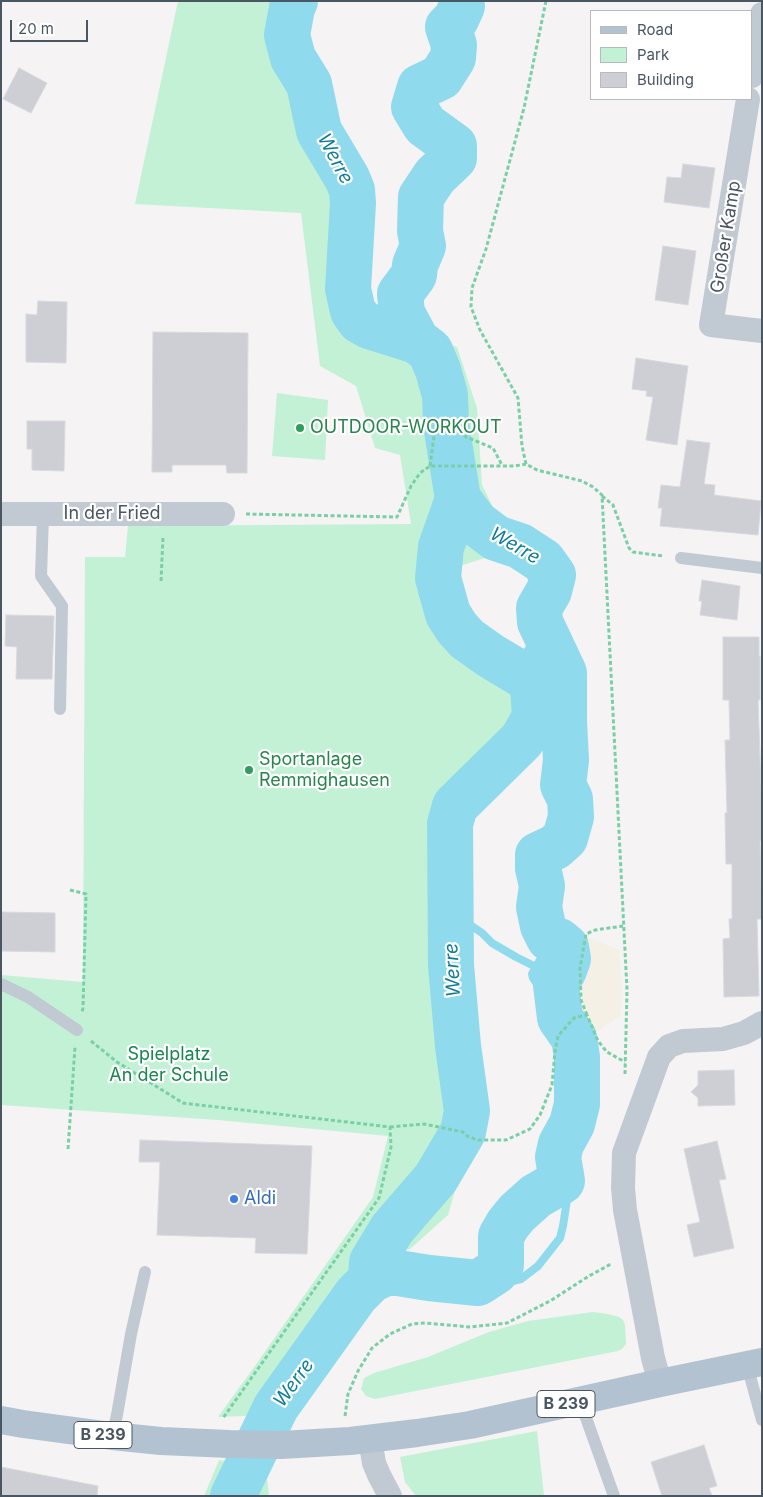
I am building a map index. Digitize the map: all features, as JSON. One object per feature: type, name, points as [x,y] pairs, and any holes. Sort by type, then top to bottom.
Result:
[{"type":"main road","name":"B 239","points":[[1,1420],[160,1441],[224,1434],[281,1444],[350,1441],[416,1434],[470,1424],[754,1363]]},
{"type":"street","points":[[753,70],[762,14]]},
{"type":"street","name":"Großer Kamp","points":[[748,100],[711,325],[762,331]]},
{"type":"street","name":"In der Fried","points":[[1,514],[224,514]]},
{"type":"street","points":[[660,1383],[653,1358],[625,1210],[623,1188],[624,1152],[659,1057],[670,1046],[683,1041],[723,1039],[744,1033],[762,1023]]},
{"type":"street","points":[[370,1438],[374,1463],[390,1496]]},
{"type":"lane","points":[[43,514],[41,576],[62,606],[60,709]]},
{"type":"lane","points":[[681,558],[762,568]]},
{"type":"lane","points":[[1,984],[28,997],[77,1030]]},
{"type":"lane","points":[[112,1436],[145,1272]]},
{"type":"lane","points":[[754,1363],[762,1420]]},
{"type":"lane","points":[[580,1401],[614,1496]]},
{"type":"path","points":[[526,464],[522,446],[518,398],[480,330],[471,307],[472,288],[486,249],[524,108],[546,1]]},
{"type":"path","points":[[430,466],[435,429],[446,424],[458,428],[466,437],[493,448],[502,466]]},
{"type":"path","points":[[224,514],[396,516],[411,486],[420,473],[430,466],[515,466],[526,464],[537,470],[582,480],[593,487],[613,505],[626,544],[633,552],[681,558]]},
{"type":"path","points":[[602,495],[627,990],[625,1094],[638,1113]]},
{"type":"path","points":[[161,581],[164,514]]},
{"type":"path","points":[[68,1149],[77,1030],[84,1008],[86,894],[70,890]]},
{"type":"path","points":[[623,926],[595,930],[586,934],[580,968],[581,1000],[598,1042],[607,1052],[625,1062]]},
{"type":"path","points":[[77,1030],[117,1062],[183,1104],[390,1128],[424,1124],[463,1132],[467,1136],[478,1140],[506,1140],[530,1130],[540,1115],[552,1085],[558,1036],[574,1018],[587,1015]]},
{"type":"path","points":[[224,1434],[379,1198],[391,1147],[390,1128]]},
{"type":"path","points":[[344,1424],[348,1394],[358,1371],[372,1348],[390,1334],[412,1324],[425,1323],[470,1327],[508,1323],[550,1301],[588,1276],[630,1253],[634,1253]]},
{"type":"green space","name":"Spielplatz An der Schule","points":[[178,1],[312,1],[303,20],[312,100],[352,208],[356,316],[457,347],[477,408],[482,485],[514,549],[459,566],[454,602],[544,671],[543,736],[465,819],[463,1162],[448,1215],[410,1249],[358,1264],[344,1300],[269,1415],[218,1417],[373,1197],[388,1136],[218,1120],[1,1105],[1,975],[83,982],[85,557],[125,557],[128,526],[411,524],[400,455],[375,448],[356,386],[320,366],[301,213],[135,204]]},
{"type":"green space","name":"OUTDOOR-WORKOUT","points":[[277,393],[328,400],[325,460],[272,456]]},
{"type":"green space","points":[[593,1312],[608,1314],[623,1320],[626,1344],[622,1349],[375,1399],[366,1396],[361,1389],[364,1378],[374,1373],[428,1357],[489,1332],[528,1321]]},
{"type":"green space","points":[[537,1431],[544,1496],[416,1496],[405,1482],[400,1457]]},
{"type":"green space","points":[[219,1460],[266,1469],[269,1496],[204,1496]]},
{"type":"sand","points":[[583,935],[619,950],[622,988],[620,1016],[590,1036],[579,1013],[570,1009],[565,1001],[562,985],[569,972],[578,941]]},
{"type":"building","points":[[19,68],[47,83],[31,113],[3,99]]},
{"type":"building","points":[[683,164],[715,168],[709,208],[664,202],[667,177],[681,178]]},
{"type":"building","points":[[663,246],[696,251],[688,305],[655,300]]},
{"type":"building","points":[[38,301],[67,302],[66,363],[26,362],[26,314],[37,315]]},
{"type":"building","points":[[153,332],[248,333],[247,473],[227,473],[226,465],[172,465],[172,472],[152,472]]},
{"type":"building","points":[[636,358],[688,366],[677,445],[646,440],[653,397],[646,396],[647,391],[632,389]]},
{"type":"building","points":[[27,421],[65,421],[64,471],[32,470],[32,449],[27,449]]},
{"type":"building","points":[[687,440],[710,443],[704,484],[715,485],[714,495],[761,501],[758,535],[660,526],[662,508],[658,508],[661,485],[680,487]]},
{"type":"building","points":[[702,580],[740,586],[737,620],[700,615],[702,601],[699,601]]},
{"type":"building","points":[[6,615],[54,616],[52,679],[16,679],[17,647],[5,646]]},
{"type":"building","points":[[723,637],[759,637],[760,700],[758,700],[762,815],[762,841],[760,841],[762,919],[757,919],[759,996],[724,997],[723,939],[730,938],[729,919],[732,919],[732,864],[726,864],[725,740],[730,740],[729,700],[723,700]]},
{"type":"building","points":[[1,912],[55,913],[55,952],[1,951]]},
{"type":"building","points":[[734,1070],[735,1105],[698,1106],[698,1098],[691,1092],[698,1085],[698,1071]]},
{"type":"building","name":"Aldi","points":[[140,1140],[312,1146],[307,1254],[255,1253],[256,1238],[157,1235],[160,1162],[139,1162]]},
{"type":"building","points":[[717,1141],[726,1179],[719,1180],[734,1248],[694,1257],[687,1225],[700,1222],[684,1149]]},
{"type":"building","points":[[704,1445],[717,1486],[709,1488],[712,1496],[662,1496],[651,1462]]},
{"type":"building","points":[[1,1467],[98,1486],[97,1496],[1,1496]]},
{"type":"waterway","name":"Werre","points":[[295,1],[287,35],[293,58],[309,84],[319,131],[352,190],[353,203],[348,289],[353,311],[360,321],[369,326],[417,341]]},
{"type":"waterway","name":"Werre","points":[[233,1496],[276,1407],[356,1295],[371,1280],[386,1273],[398,1273],[478,1283],[495,1272],[501,1265],[501,1236],[508,1224],[536,1196],[562,1181],[558,1157],[561,1144],[572,1124],[577,1104],[577,1057],[574,1038],[560,1018],[556,985],[568,959],[566,947],[559,941],[549,938],[543,926],[539,907],[542,886],[538,868],[538,855],[555,847],[565,838],[571,817],[570,799],[563,785],[566,760],[564,673],[540,622],[539,608],[549,591],[553,575],[543,561],[520,546],[496,538],[476,523],[458,499],[446,424],[445,395],[438,370],[430,351],[417,341],[402,313],[400,294],[414,275],[415,265],[423,246],[420,231],[421,197],[435,176],[454,158],[454,146],[425,125],[414,107],[420,87],[441,77],[453,58],[454,45],[448,27],[456,19],[462,6],[461,1]]},
{"type":"waterway","name":"Werre","points":[[371,1280],[372,1262],[392,1229],[436,1178],[463,1132],[467,1111],[458,1046],[451,965],[450,824],[455,806],[522,740],[535,717],[533,687],[526,677],[467,639],[448,614],[438,578],[441,547],[458,499]]},
{"type":"waterway","name":"Werre","points":[[515,669],[543,628]]},
{"type":"waterway","points":[[450,906],[460,918],[482,933],[492,943],[536,967]]},
{"type":"waterway","name":"Werre","points":[[549,938],[545,951],[532,974],[560,1018]]},
{"type":"waterway","name":"Werre","points":[[478,1283],[509,1282],[521,1279],[538,1266],[560,1238],[567,1200],[562,1181]]},
{"type":"place","name":"OUTDOOR-WORKOUT","points":[[300,428]]},
{"type":"place","name":"Sportanlage Remmighausen","points":[[249,770]]},
{"type":"place","name":"Aldi","points":[[234,1199]]}]
